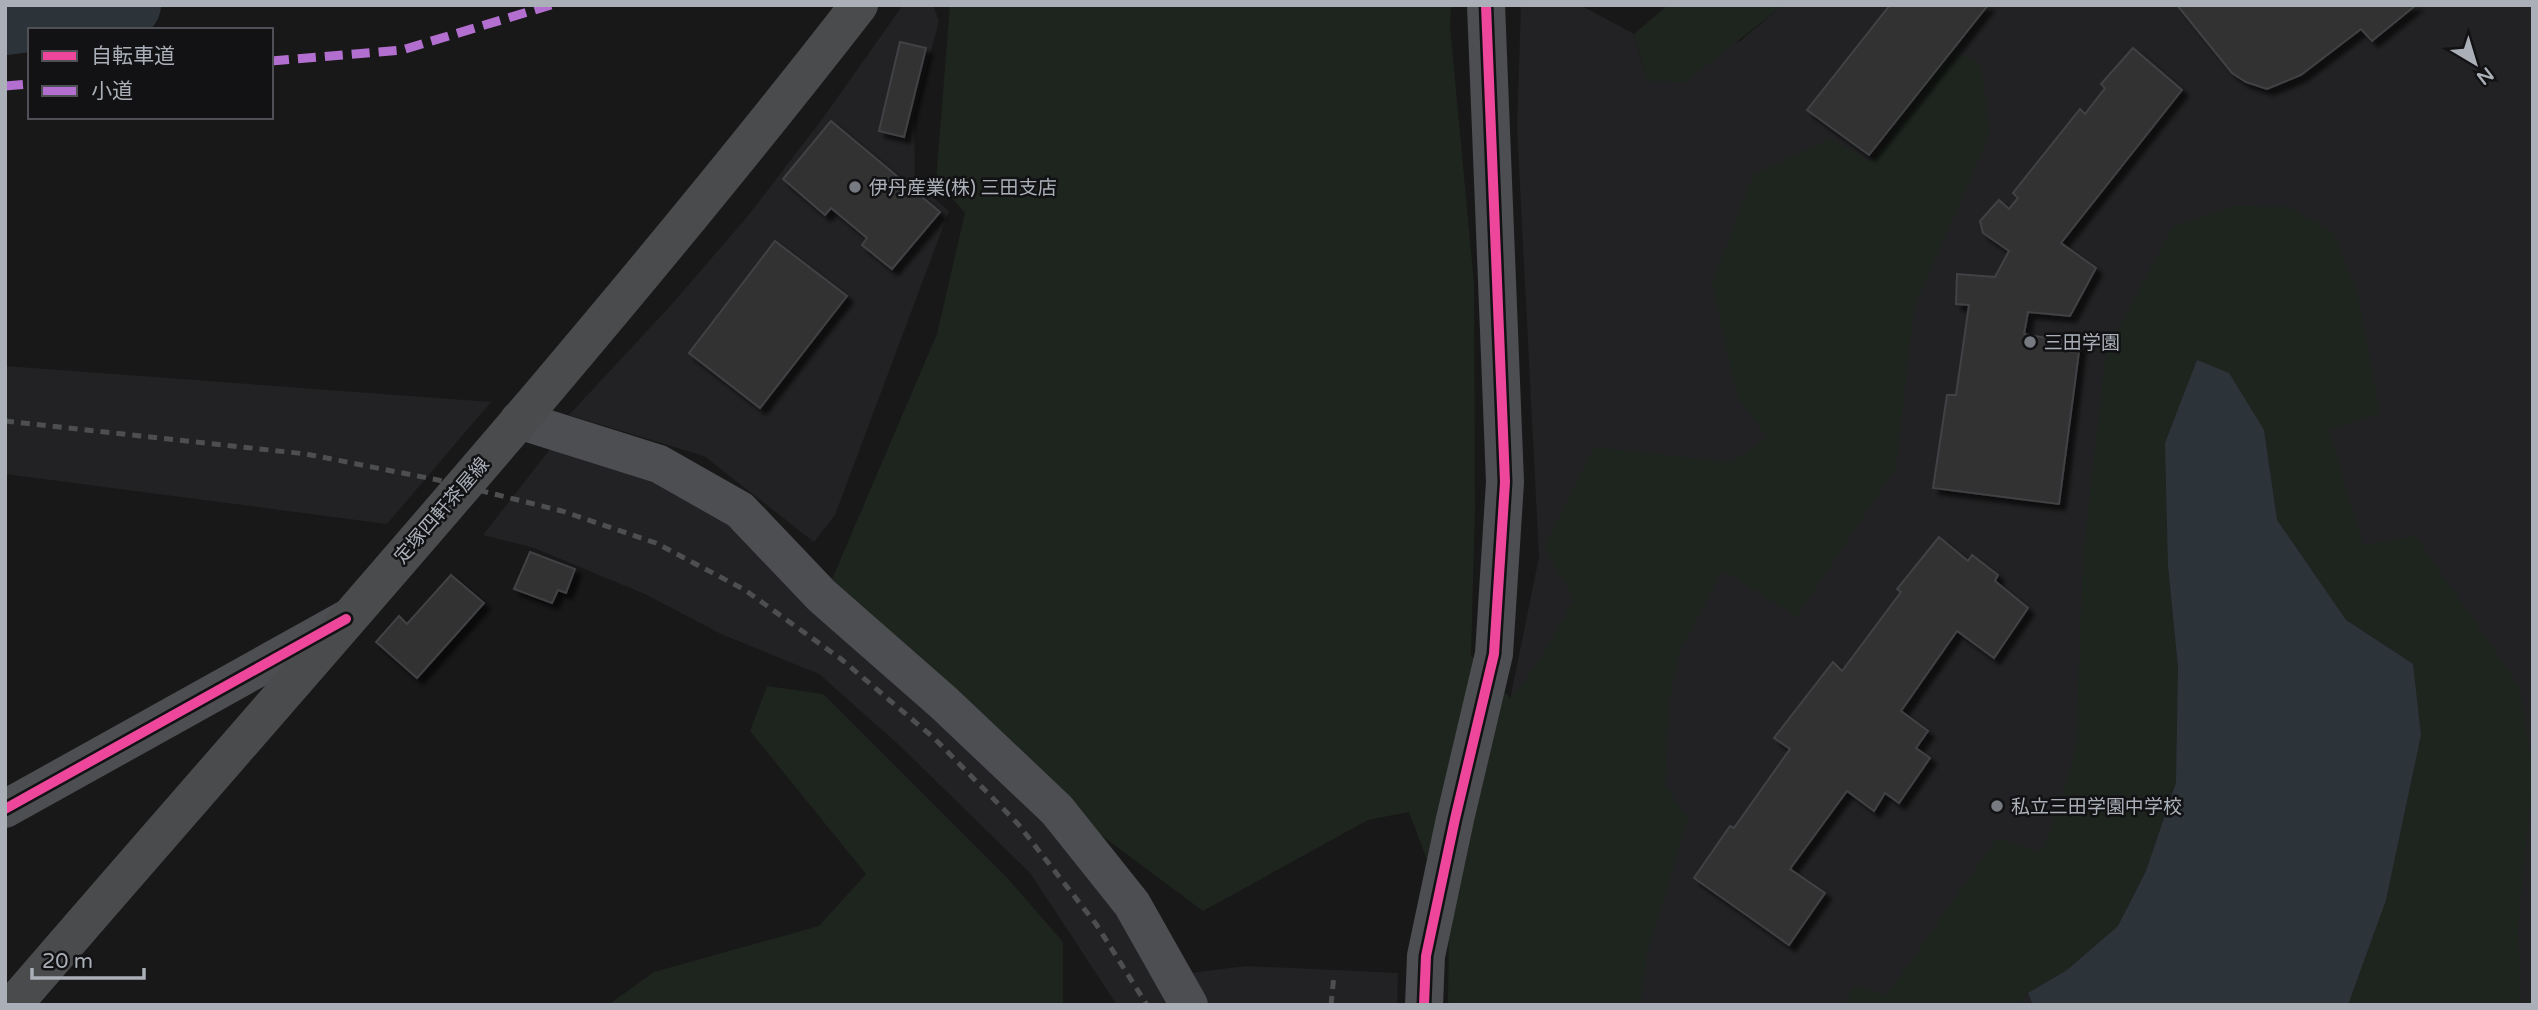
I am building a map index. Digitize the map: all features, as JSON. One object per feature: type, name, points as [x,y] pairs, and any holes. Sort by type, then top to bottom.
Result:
[{"type":"main road","name":"定塚四軒茶屋線","points":[[13,1005],[519,420],[759,134],[859,5]]},
{"type":"street","points":[[1423,1005],[1426,956],[1494,654],[1505,482],[1486,5]]},
{"type":"street","points":[[519,420],[659,464],[740,510],[822,596],[944,703],[1057,810],[1132,904],[1189,1005]]},
{"type":"street","points":[[5,809],[346,619]]},
{"type":"shaded area","points":[[903,5],[933,5],[939,21],[914,116],[915,182],[949,211],[835,515],[814,542],[704,456],[569,415],[672,304],[747,217],[820,122]]},
{"type":"shaded area","points":[[950,5],[1451,5],[1450,26],[1474,284],[1475,510],[1471,655],[1511,699],[1541,657],[1574,600],[1544,547],[1594,447],[1730,462],[1767,438],[1737,396],[1712,284],[1753,175],[1831,138],[1871,162],[1952,51],[1981,64],[1990,134],[1914,308],[1896,467],[1797,617],[1723,570],[1680,651],[1669,702],[1665,784],[1688,819],[1647,955],[1640,1005],[1448,1005],[1449,918],[1409,812],[1368,820],[1203,911],[1093,829],[830,584],[937,334],[965,213],[936,180]]},
{"type":"shaded area","name":"三田学園","points":[[1521,5],[1580,5],[1634,34],[1647,81],[1740,41],[1783,5],[2533,5],[2533,1005],[1448,1005],[1539,557],[1517,128]]},
{"type":"shaded area","points":[[1668,5],[1783,5],[1686,82],[1647,81],[1634,34]]},
{"type":"shaded area","points":[[2233,206],[2289,207],[2333,232],[2358,295],[2380,414],[2329,430],[2363,545],[2416,536],[2519,686],[2533,772],[2518,928],[2521,1005],[2348,1005],[2386,900],[2421,735],[2413,664],[2346,620],[2277,520],[2264,430],[2165,443],[2168,565],[2178,667],[2176,783],[2146,871],[2118,926],[2067,970],[2028,993],[2018,1005],[1844,1005],[1855,985],[1887,995],[1997,838],[2041,852],[2060,806],[2076,745],[2083,556],[2106,352],[2173,226]]},
{"type":"shaded area","points":[[2197,360],[2229,373],[2264,430],[2277,520],[2346,620],[2413,664],[2421,735],[2386,900],[2348,1005],[2033,1005],[2028,993],[2067,970],[2118,926],[2146,871],[2176,783],[2178,667],[2168,565],[2165,443]]},
{"type":"shaded area","points":[[5,366],[491,402],[387,524],[5,474]]},
{"type":"shaded area","points":[[572,421],[717,476],[1191,973],[1246,966],[1398,973],[1397,1005],[1117,1005],[1030,873],[899,745],[819,674],[721,634],[647,595],[534,548],[483,535]]},
{"type":"shaded area","points":[[767,686],[823,694],[1009,880],[1063,942],[1063,1005],[608,1005],[654,972],[819,926],[866,874],[750,731]]},
{"type":"building","points":[[1890,5],[1988,5],[1869,155],[1807,110]]},
{"type":"building","points":[[2177,5],[2416,5],[2372,41],[2361,29],[2301,75],[2267,89],[2246,82],[2232,73]]},
{"type":"building","points":[[900,42],[926,48],[904,137],[879,131]]},
{"type":"building","points":[[2133,48],[2182,90],[2061,243],[2096,268],[2070,316],[2028,312],[2024,334],[2080,344],[2059,504],[1933,488],[1947,395],[1956,395],[1969,305],[1956,304],[1957,274],[1995,277],[2009,251],[1983,233],[1980,221],[1999,200],[2009,209],[2018,198],[2013,193],[2080,109],[2085,114],[2105,88],[2101,84]]},
{"type":"building","points":[[831,121],[940,212],[892,269],[862,245],[867,238],[831,208],[825,215],[783,179]]},
{"type":"building","points":[[775,241],[847,296],[760,408],[689,353]]},
{"type":"building","points":[[1939,537],[1968,561],[1972,555],[1998,575],[1995,581],[2028,608],[1994,658],[1957,631],[1901,711],[1928,731],[1916,748],[1930,758],[1899,803],[1885,793],[1874,811],[1847,791],[1790,869],[1825,893],[1789,945],[1694,878],[1730,826],[1734,828],[1790,749],[1774,738],[1833,662],[1842,671],[1901,592],[1897,589]]},
{"type":"building","points":[[530,552],[575,569],[566,593],[558,590],[552,603],[514,589]]},
{"type":"building","points":[[451,575],[484,603],[417,678],[376,642],[399,616],[407,624]]},
{"type":"waterway","points":[[5,22],[128,5]]},
{"type":"railway","points":[[5,421],[306,454],[438,480],[562,511],[656,543],[745,590],[841,659],[934,738],[1018,824],[1096,924],[1147,1005]]},
{"type":"railway","points":[[1331,1005],[1334,975]]},
{"type":"marked path","points":[[273,61],[402,50],[551,5]]},
{"type":"marked path","points":[[5,86],[28,84]]},
{"type":"cycle path","points":[[1424,1005],[1426,956],[1494,654],[1505,482],[1486,5]]},
{"type":"cycle path","points":[[5,809],[346,619]]},
{"type":"place","name":"伊丹産業(株) 三田支店","points":[[855,187]]},
{"type":"place","name":"三田学園","points":[[2030,342]]},
{"type":"place","name":"私立三田学園中学校","points":[[1997,806]]}]
